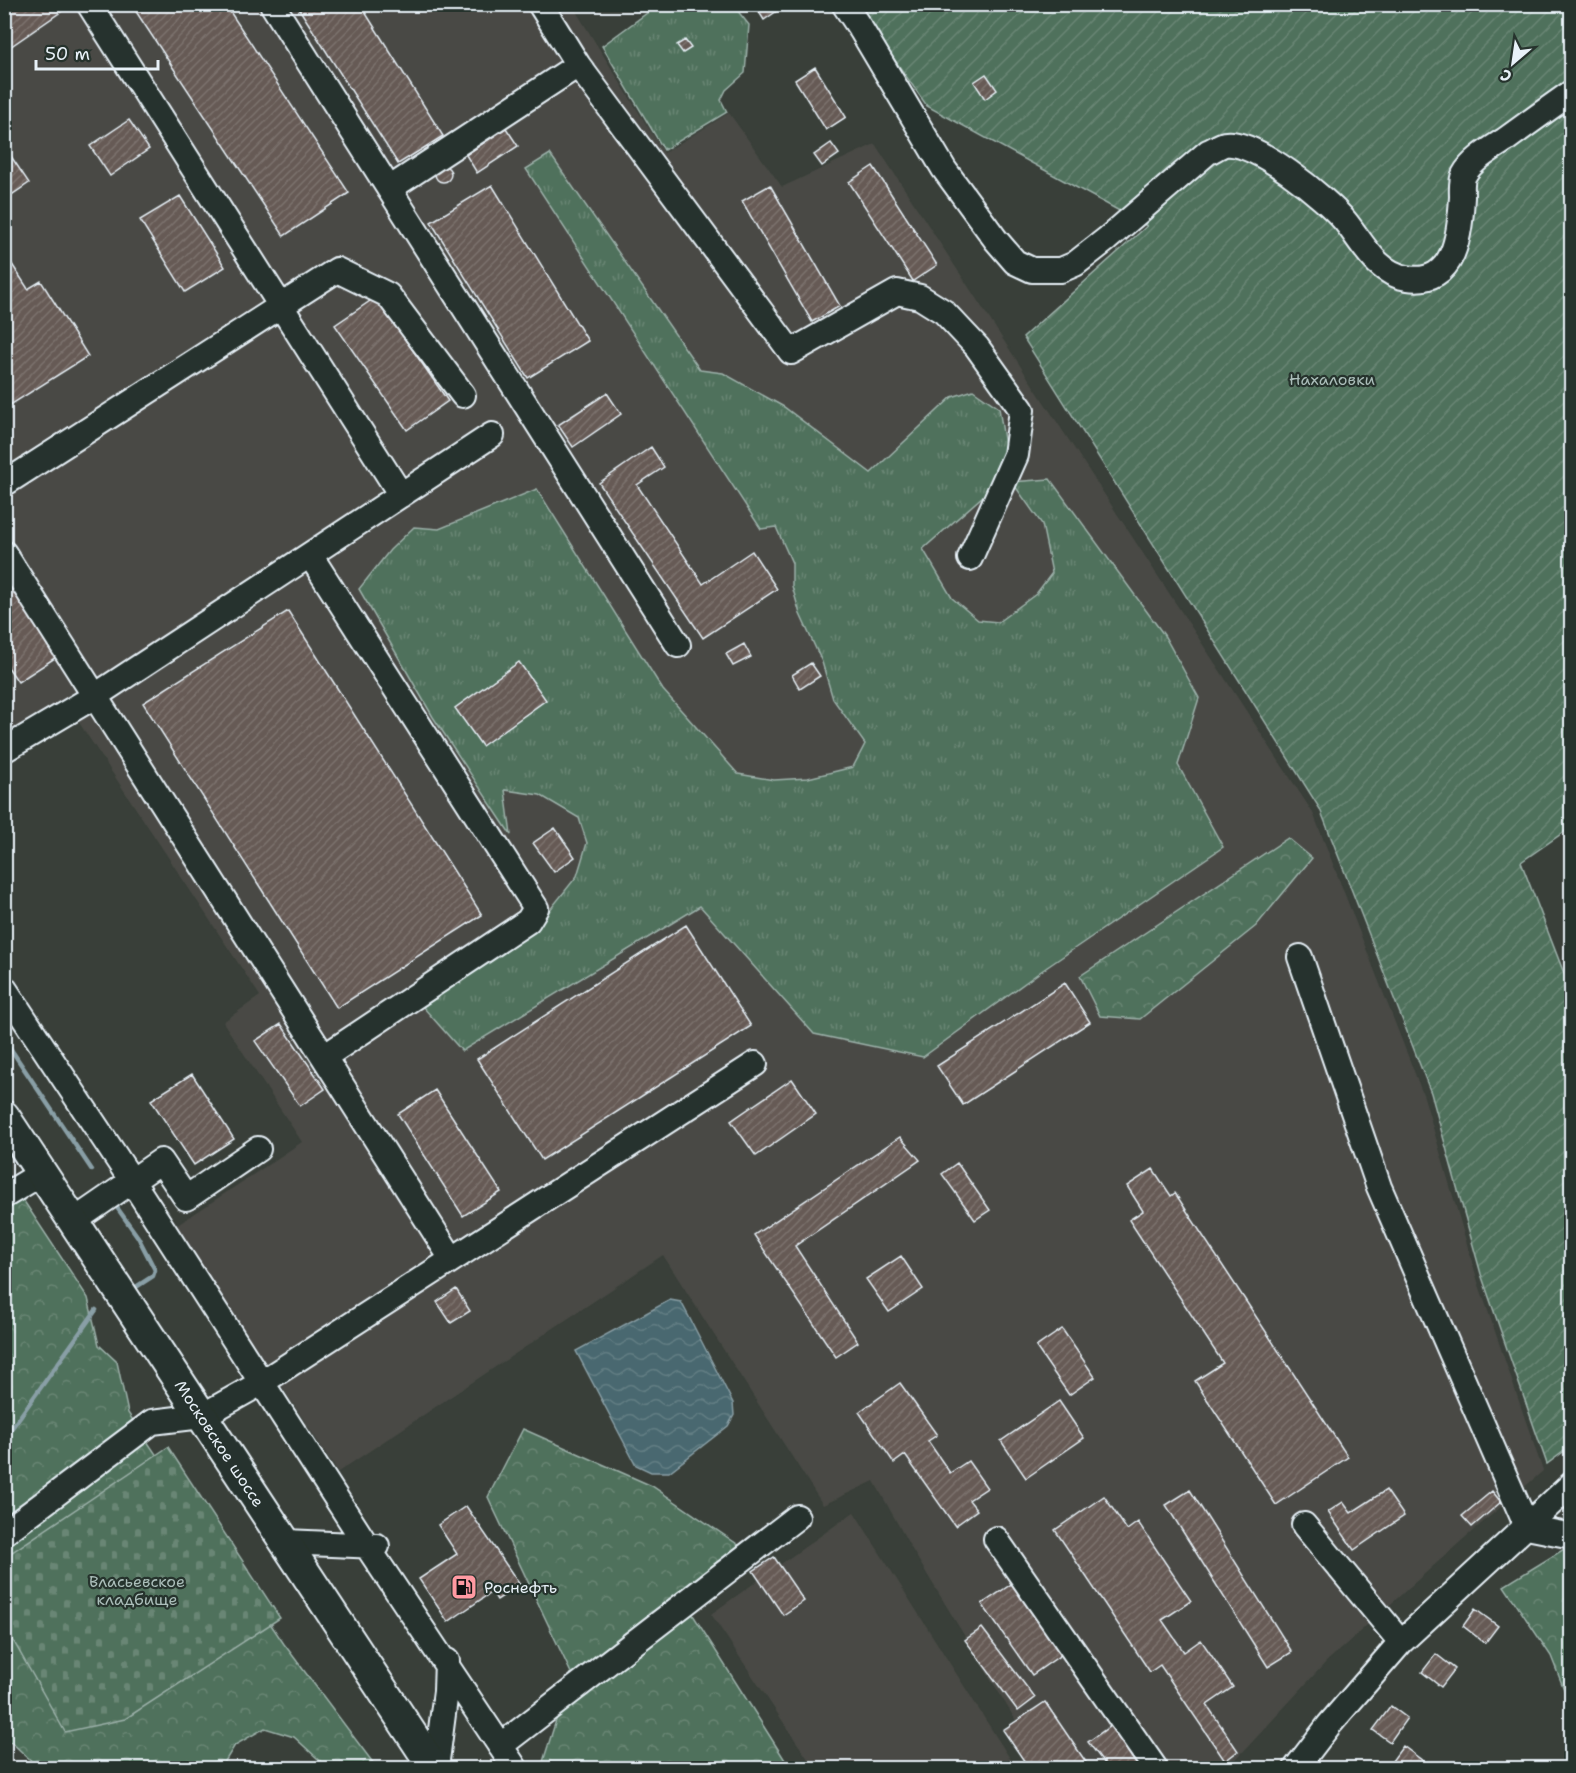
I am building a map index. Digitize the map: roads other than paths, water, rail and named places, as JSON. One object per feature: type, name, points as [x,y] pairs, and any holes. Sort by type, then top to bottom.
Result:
[{"type":"main road","name":"Московское шоссе","points":[[4,1116],[435,1768]]},
{"type":"street","points":[[89,4],[401,495]]},
{"type":"street","points":[[272,4],[678,645]]},
{"type":"street","points":[[540,4],[578,65],[791,352],[897,292],[920,297],[944,312],[977,347],[1022,410],[1016,455],[970,558]]},
{"type":"street","points":[[844,4],[944,169],[1015,262],[1032,270],[1061,270],[1075,264],[1208,152],[1225,144],[1245,146],[1264,155],[1310,189],[1344,220],[1362,246],[1383,269],[1407,278],[1430,277],[1449,262],[1460,230],[1463,176],[1478,159],[1572,92]]},
{"type":"street","points":[[389,189],[578,65]]},
{"type":"street","points":[[4,484],[337,270],[388,295],[463,395]]},
{"type":"street","points":[[4,750],[95,696],[492,435]]},
{"type":"street","points":[[4,554],[452,1259]]},
{"type":"street","points":[[310,555],[536,908],[528,921],[324,1057]]},
{"type":"street","points":[[1300,957],[1379,1187],[1527,1527]]},
{"type":"street","points":[[4,988],[132,1181],[367,1545]]},
{"type":"street","points":[[4,1533],[152,1422],[202,1416],[261,1383],[755,1064]]},
{"type":"street","points":[[74,1221],[161,1161],[186,1198],[258,1149]]},
{"type":"street","points":[[4,1196],[42,1173]]},
{"type":"street","points":[[1296,1768],[1329,1725],[1401,1642],[1572,1484]]},
{"type":"street","points":[[501,1746],[797,1516]]},
{"type":"street","points":[[1304,1526],[1401,1642]]},
{"type":"street","points":[[1527,1527],[1572,1536]]},
{"type":"street","points":[[996,1539],[1155,1768]]},
{"type":"street","points":[[285,1542],[386,1546],[448,1640],[446,1691],[435,1768]]},
{"type":"street","points":[[447,1664],[515,1768]]},
{"type":"water","points":[[670,1300],[681,1302],[733,1403],[734,1415],[728,1426],[669,1472],[651,1472],[636,1465],[576,1351]]},
{"type":"waterway","points":[[4,1039],[92,1170]]},
{"type":"waterway","points":[[118,1209],[138,1237],[155,1270],[153,1276],[133,1289]]},
{"type":"waterway","points":[[4,1439],[96,1310]]},
{"type":"place","name":"Роснефть","points":[[464,1587]]},
{"type":"park label","name":"Нахаловки","points":[[1332,379]]},
{"type":"park label","name":"Власьевское кладбище","points":[[137,1590]]}]
